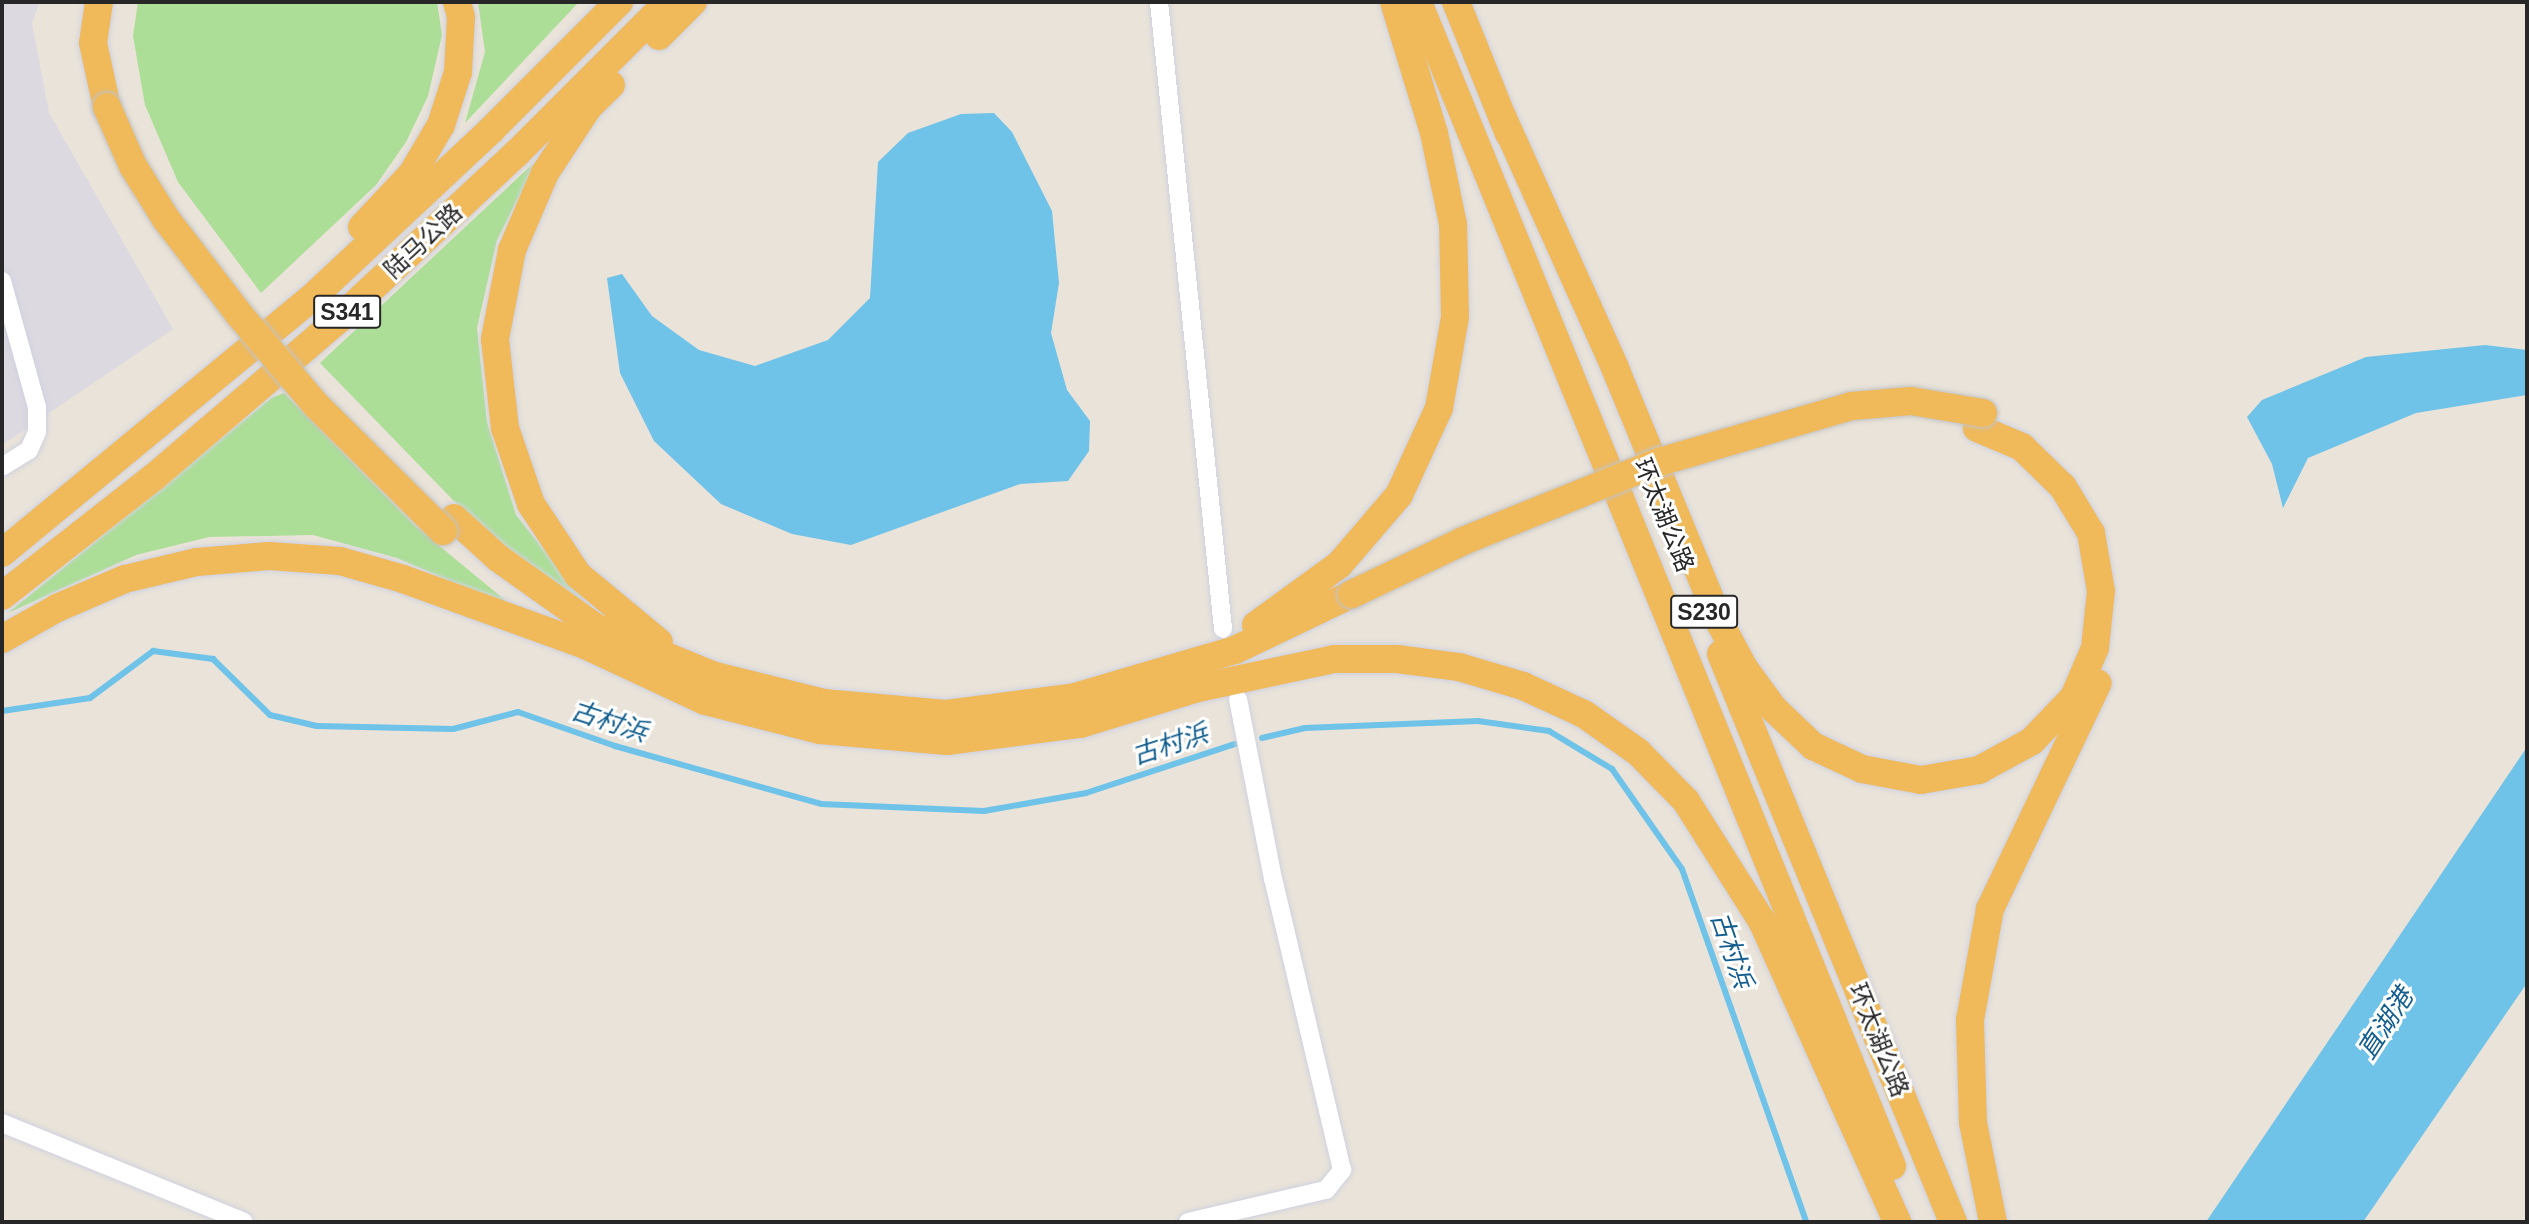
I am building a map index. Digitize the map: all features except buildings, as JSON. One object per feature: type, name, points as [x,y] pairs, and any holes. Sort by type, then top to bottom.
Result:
[{"type":"highway","points":[[99,2],[93,43],[115,105],[180,210],[251,303],[328,393],[449,525],[585,645]]},
{"type":"highway","points":[[115,2],[110,42],[115,105]]},
{"type":"highway","points":[[2,545],[121,436],[305,279],[412,174],[441,125],[458,72],[461,17],[457,2]]},
{"type":"highway","name":"陆马公路","points":[[2,553],[317,293],[492,129],[619,2]]},
{"type":"highway","name":"陆马公路","points":[[2,596],[154,477],[340,318],[516,154],[668,2]]},
{"type":"highway","points":[[693,2],[589,106],[545,173],[512,250],[495,339],[505,428],[531,504],[578,575],[641,631],[712,675]]},
{"type":"highway","points":[[1194,675],[1339,565],[1399,495],[1439,408],[1455,317],[1453,224],[1434,133],[1394,2]]},
{"type":"highway","name":"环太湖公路","points":[[1418,2],[1914,1222]]},
{"type":"highway","name":"环太湖公路","points":[[1456,2],[1953,1222]]},
{"type":"highway","points":[[1502,116],[1615,368],[1720,623],[1744,668],[1774,709],[1813,746],[1862,769],[1921,780],[1979,770],[2032,741],[2074,697],[2095,648],[2101,591],[2091,533],[2063,487],[2022,447],[1980,420]]},
{"type":"highway","points":[[2,639],[57,608],[125,579],[197,562],[269,556],[340,561],[403,579],[585,645],[705,701],[820,730],[947,741],[1080,724],[1194,675],[1235,650],[1355,601],[1463,541],[1660,462],[1826,414],[1911,401],[2031,433],[2076,477],[2106,527],[2117,590],[2112,652],[1990,909],[1970,1020],[1973,1123],[1993,1222]]},
{"type":"highway","points":[[449,525],[594,628],[712,675],[824,704],[946,714],[1075,697],[1194,675],[1334,659],[1397,659],[1459,667],[1523,686],[1584,714],[1638,752],[1686,801],[1762,921],[1897,1222]]},
{"type":"street","points":[[1159,2],[1223,629]]},
{"type":"street","points":[[2,281],[37,407],[37,432],[29,450],[2,467]]},
{"type":"street","points":[[1188,1222],[1325,1190],[1342,1170],[1273,879],[1238,699]]},
{"type":"street","points":[[2,1123],[244,1222]]},
{"type":"shaded area","points":[[2,2],[40,2],[32,23],[49,113],[173,329],[2,445]]},
{"type":"green space","points":[[138,2],[437,2],[442,35],[428,96],[406,142],[376,185],[261,293],[178,182],[145,105],[133,36]]},
{"type":"green space","points":[[478,2],[579,2],[465,123],[485,52]]},
{"type":"green space","points":[[538,159],[497,240],[477,328],[487,422],[516,515],[586,603],[505,546],[453,500],[320,363]]},
{"type":"green space","points":[[284,393],[414,525],[517,610],[397,558],[313,535],[209,537],[136,555],[8,613],[271,398]]},
{"type":"water","points":[[994,113],[1012,132],[1052,211],[1059,283],[1051,333],[1067,390],[1090,421],[1089,451],[1068,481],[1020,484],[851,545],[792,534],[721,504],[654,441],[620,373],[607,278],[622,274],[652,316],[699,350],[755,366],[828,340],[870,298],[878,162],[908,133],[961,114]]},
{"type":"water","points":[[2485,345],[2527,350],[2527,395],[2416,413],[2308,458],[2283,508],[2272,464],[2247,417],[2262,400],[2366,357]]},
{"type":"water","name":"直湖港","points":[[2527,747],[2527,983],[2363,1222],[2206,1222]]},
{"type":"waterway","name":"古村浜","points":[[2,711],[90,698],[153,651],[213,659],[270,715],[317,726],[453,729],[518,712],[615,746],[821,804],[984,811],[1086,793],[1235,744]]},
{"type":"waterway","name":"古村浜","points":[[1262,738],[1305,728],[1478,721],[1549,731],[1612,769],[1682,869],[1806,1222]]}]
